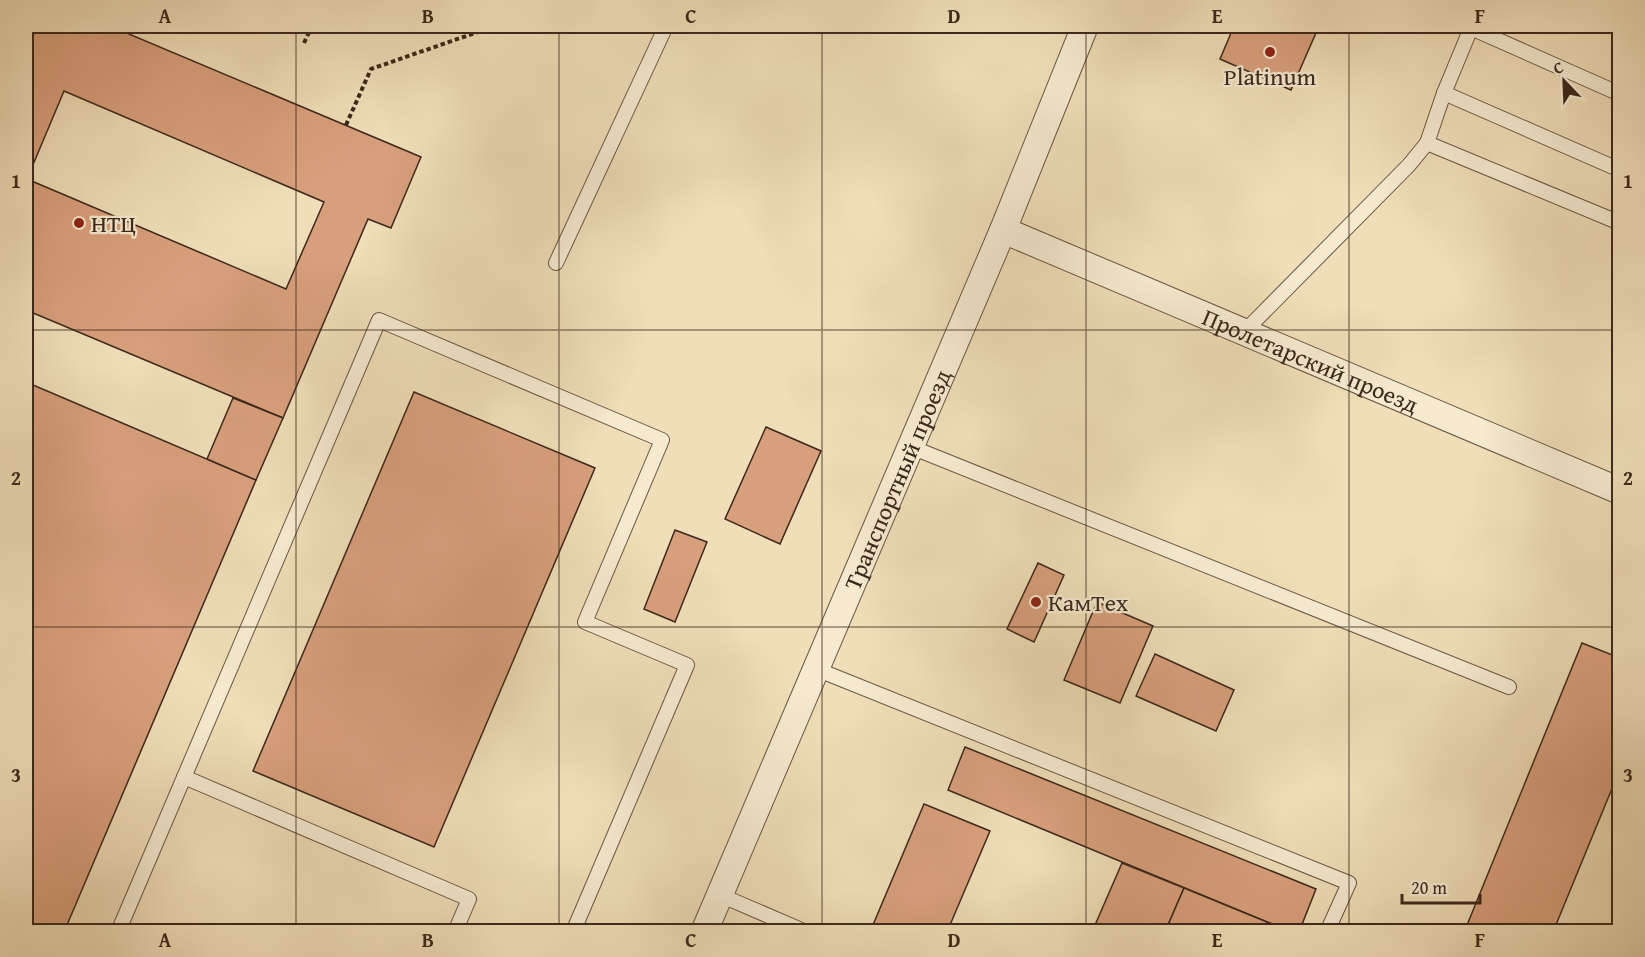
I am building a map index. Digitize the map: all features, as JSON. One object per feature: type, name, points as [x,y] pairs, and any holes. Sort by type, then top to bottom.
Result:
[{"type":"street","name":"Транспортный проезд","points":[[704,932],[1003,230],[1085,26]]},
{"type":"street","name":"Пролетарский проезд","points":[[1003,230],[1620,491]]},
{"type":"lane","points":[[556,263],[666,26]]},
{"type":"lane","points":[[1244,332],[1409,165],[1427,143],[1444,93],[1471,28],[1620,94]]},
{"type":"lane","points":[[1444,93],[1620,170]]},
{"type":"lane","points":[[1427,143],[1620,223]]},
{"type":"lane","points":[[118,932],[379,320],[662,440],[585,622],[687,665],[573,932]]},
{"type":"lane","points":[[911,447],[1509,687]]},
{"type":"lane","points":[[816,669],[1349,883],[1327,932]]},
{"type":"lane","points":[[184,777],[469,899],[455,932]]},
{"type":"lane","points":[[720,895],[806,932]]},
{"type":"path","points":[[304,43],[312,26]]},
{"type":"path","points":[[346,125],[371,69],[495,26]]},
{"type":"building","name":"НТЦ","points":[[26,26],[110,26],[421,157],[391,228],[368,219],[283,418],[26,310]],"holes":[[[64,91],[324,202],[286,289],[27,179]]]},
{"type":"building","points":[[1234,26],[1319,26],[1291,90],[1220,59]]},
{"type":"building","points":[[26,382],[256,480],[64,932],[26,932]]},
{"type":"building","points":[[414,392],[595,468],[434,847],[253,771]]},
{"type":"building","points":[[233,398],[283,418],[256,480],[207,459]]},
{"type":"building","points":[[766,427],[821,451],[780,544],[725,519]]},
{"type":"building","points":[[675,530],[707,542],[675,622],[644,609]]},
{"type":"building","name":"КамТех","points":[[1038,563],[1064,575],[1034,642],[1007,629]]},
{"type":"building","points":[[1097,602],[1153,626],[1120,703],[1064,680]]},
{"type":"building","points":[[1582,643],[1620,658],[1620,769],[1553,932],[1467,932],[1465,930]]},
{"type":"building","points":[[1155,654],[1234,690],[1216,731],[1136,696]]},
{"type":"building","points":[[965,747],[1316,889],[1299,932],[1267,922],[948,790]]},
{"type":"building","points":[[924,804],[990,831],[947,932],[870,932]]},
{"type":"building","points":[[1122,863],[1184,888],[1165,932],[1092,932]]},
{"type":"building","points":[[1184,888],[1267,922],[1263,932],[1165,932]]},
{"type":"place","name":"Platinum","points":[[1270,52]]},
{"type":"place","name":"НТЦ","points":[[79,223]]},
{"type":"place","name":"КамТех","points":[[1036,602]]}]
